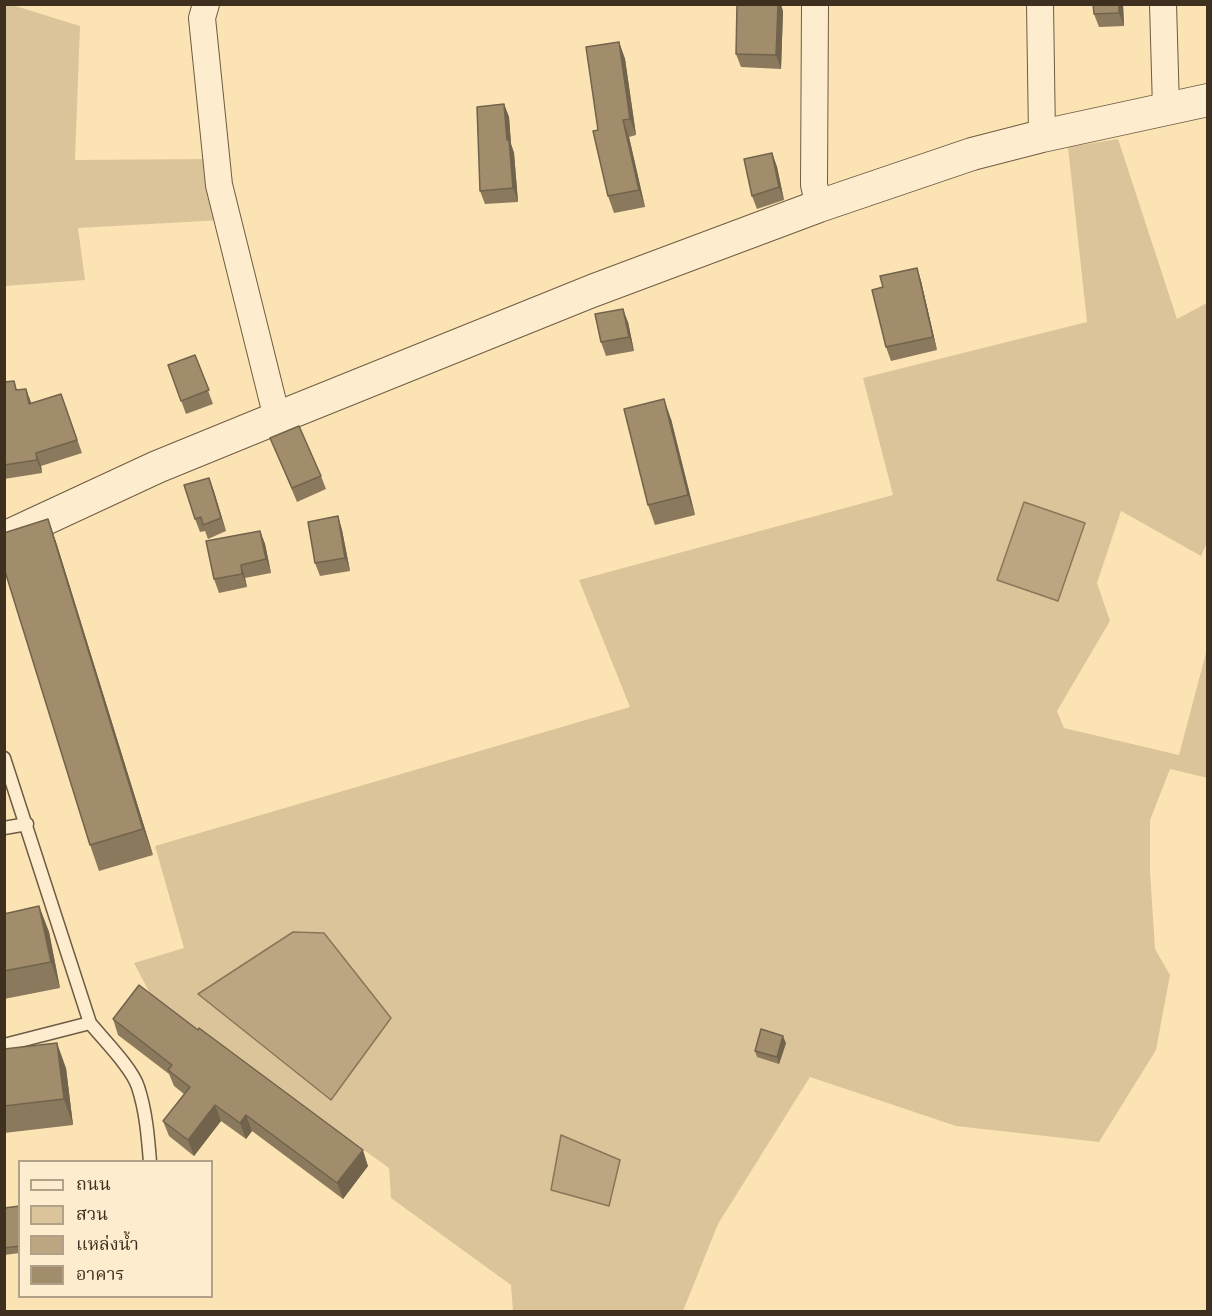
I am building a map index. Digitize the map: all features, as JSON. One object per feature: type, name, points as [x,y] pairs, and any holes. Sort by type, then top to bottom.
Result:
[{"type":"street","points":[[815,4],[814,185],[819,206]]},
{"type":"street","points":[[1040,4],[1042,136]]},
{"type":"street","points":[[1163,4],[1166,108]]},
{"type":"street","points":[[199,9],[219,185],[277,418]]},
{"type":"street","points":[[4,537],[157,467],[277,418],[592,291],[819,206],[972,154],[1042,136],[1208,100]]},
{"type":"lane","points":[[4,758],[90,1023],[138,1085],[146,1119],[150,1160]]},
{"type":"lane","points":[[4,828],[27,824]]},
{"type":"lane","points":[[4,1045],[90,1023]]},
{"type":"green space","points":[[9,4],[80,26],[75,160],[212,159],[222,220],[78,228],[85,280],[5,286],[4,5]]},
{"type":"green space","points":[[1118,139],[1177,319],[1207,303],[1207,543],[1201,556],[1121,511],[1097,583],[1110,621],[1057,711],[1064,728],[1179,755],[1207,649],[1208,778],[1170,769],[1150,820],[1150,872],[1155,949],[1170,975],[1156,1050],[1099,1142],[956,1126],[810,1077],[718,1224],[683,1311],[513,1311],[511,1285],[391,1198],[389,1168],[153,999],[134,963],[184,948],[155,846],[630,707],[579,580],[893,495],[863,378],[1087,322],[1068,147]]},
{"type":"water","points":[[1024,502],[1085,523],[1058,601],[997,580]]},
{"type":"water","points":[[293,932],[324,933],[391,1018],[331,1100],[198,994]]},
{"type":"water","points":[[561,1135],[620,1160],[609,1206],[551,1190]]},
{"type":"building","points":[[737,4],[778,4],[776,55],[736,54]]},
{"type":"building","points":[[1093,4],[1119,4],[1119,13],[1094,14]]},
{"type":"building","points":[[619,42],[630,119],[623,120],[639,190],[608,196],[593,131],[598,130],[586,47]]},
{"type":"building","points":[[504,104],[513,188],[480,191],[477,107]]},
{"type":"building","points":[[772,153],[779,187],[752,196],[744,159]]},
{"type":"building","points":[[917,268],[933,337],[886,347],[872,290],[883,287],[880,276]]},
{"type":"building","points":[[623,309],[629,337],[601,342],[595,314]]},
{"type":"building","points":[[195,355],[209,390],[181,401],[168,365]]},
{"type":"building","points":[[14,381],[16,390],[26,389],[29,404],[61,394],[77,440],[36,453],[37,460],[4,465],[4,382]]},
{"type":"building","points":[[664,399],[688,495],[648,505],[624,409]]},
{"type":"building","points":[[299,426],[321,476],[292,488],[270,438]]},
{"type":"building","points":[[209,478],[221,518],[203,525],[201,517],[195,519],[184,485]]},
{"type":"building","points":[[338,516],[345,558],[315,563],[308,522]]},
{"type":"building","points":[[48,519],[143,829],[90,845],[4,568],[4,533]]},
{"type":"building","points":[[260,531],[266,559],[241,565],[242,574],[214,579],[206,541]]},
{"type":"building","points":[[39,906],[51,962],[4,971],[4,914]]},
{"type":"building","points":[[139,985],[363,1150],[337,1183],[246,1115],[240,1123],[215,1105],[188,1140],[163,1121],[190,1087],[168,1070],[172,1065],[113,1019]]},
{"type":"building","points":[[761,1029],[783,1036],[777,1057],[755,1051]]},
{"type":"building","points":[[57,1043],[64,1099],[4,1106],[4,1049]]},
{"type":"building","points":[[18,1206],[18,1246],[4,1248],[4,1208]]}]
